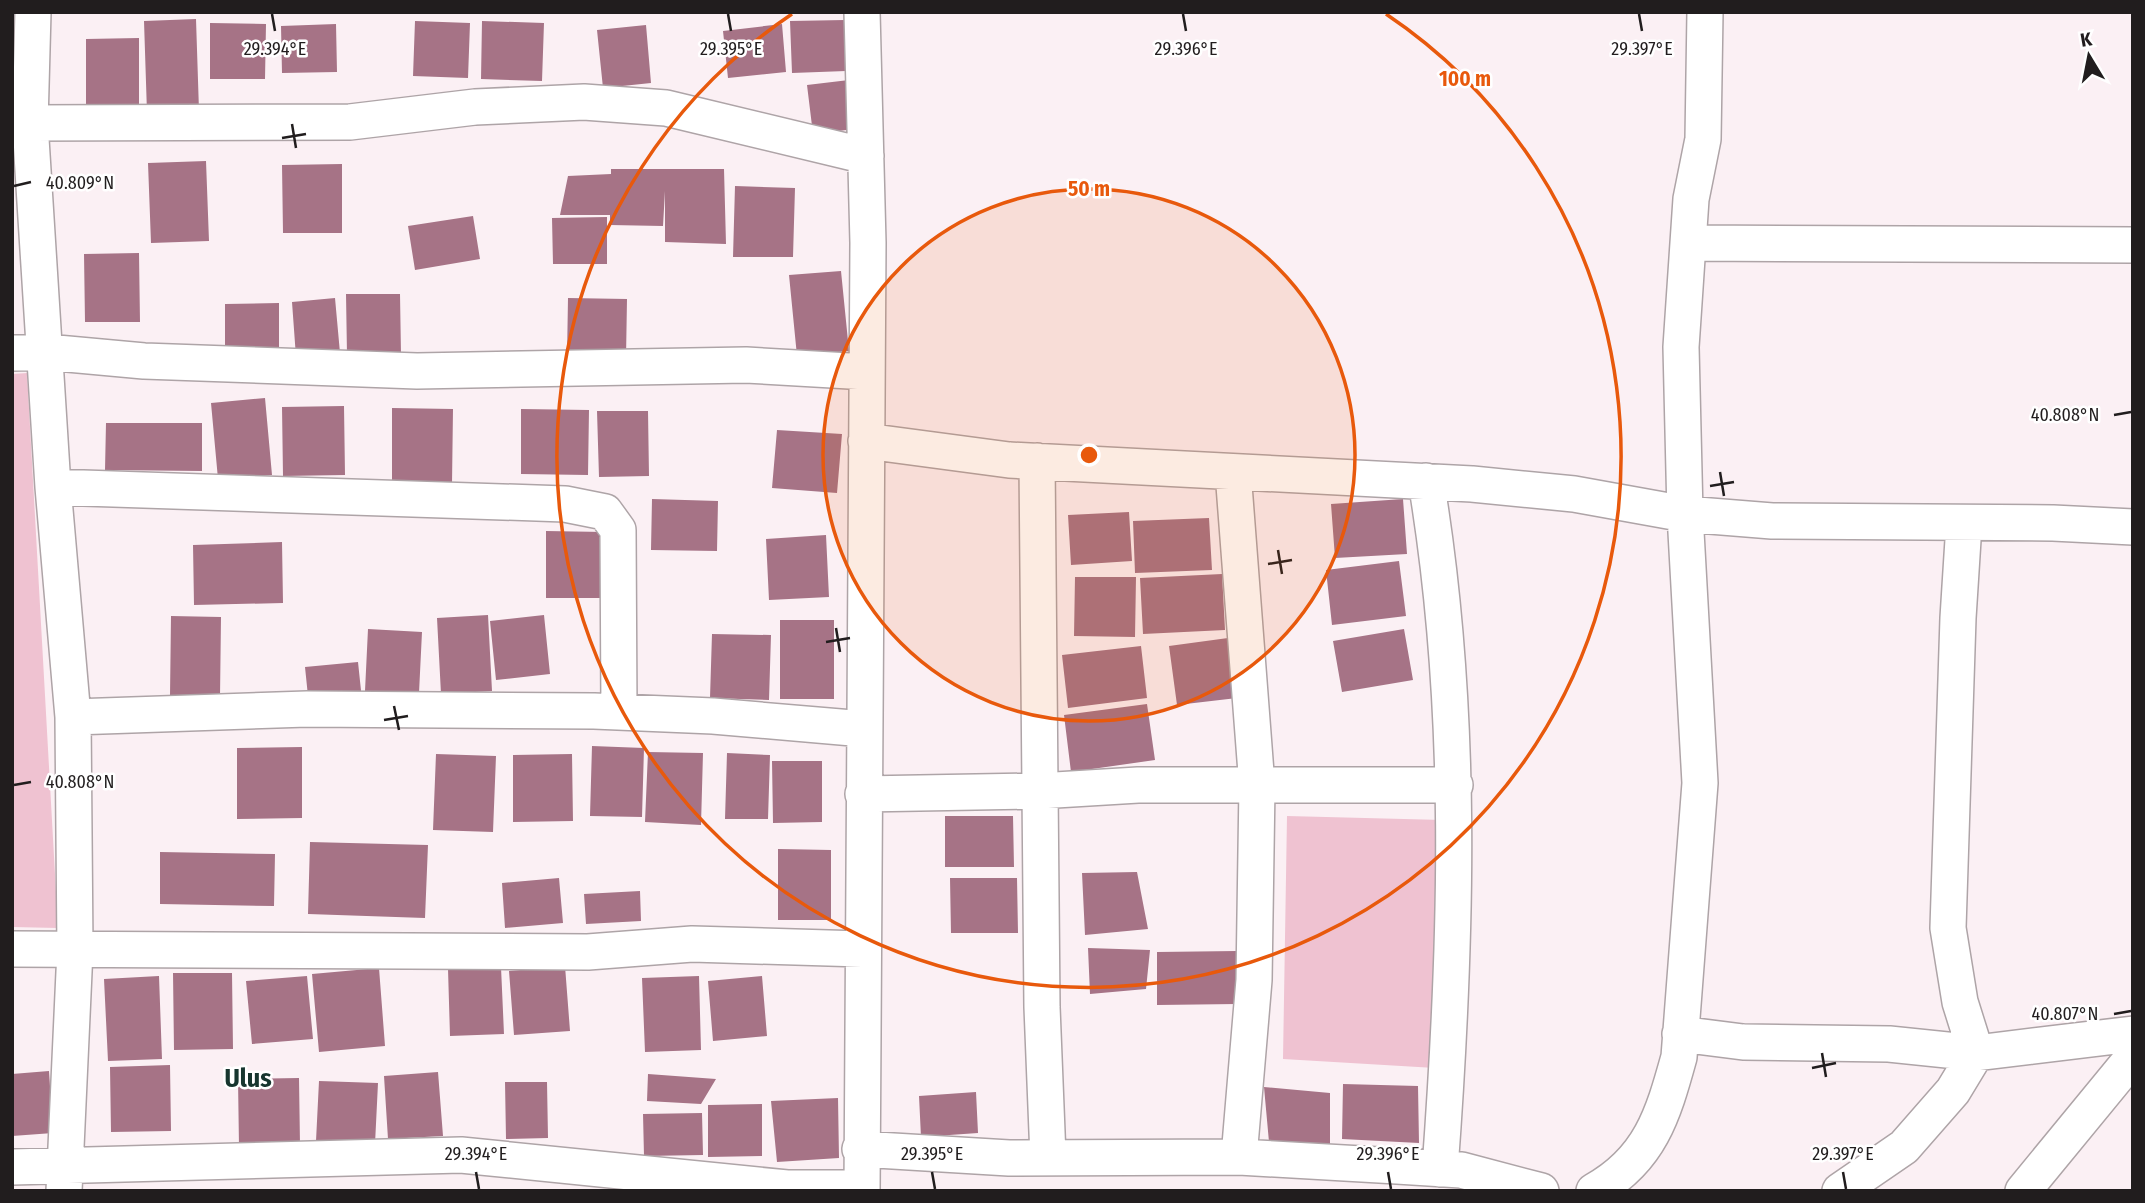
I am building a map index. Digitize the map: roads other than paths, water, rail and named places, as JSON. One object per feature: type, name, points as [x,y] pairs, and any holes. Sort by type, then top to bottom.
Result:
[{"type":"street","points":[[12,1167],[64,1179],[461,1155],[787,1188],[862,1189],[860,1149],[867,372],[862,12]]},
{"type":"street","points":[[1594,1191],[1645,1150],[1667,1100],[1679,1057],[1700,783],[1685,514],[1681,347],[1691,199],[1703,139],[1705,12]]},
{"type":"street","points":[[26,33],[30,123],[29,353],[53,487],[73,717],[75,950],[64,1179]]},
{"type":"street","points":[[30,123],[350,122],[475,107],[584,102],[666,108],[866,156]]},
{"type":"street","points":[[1688,243],[2133,245]]},
{"type":"street","points":[[29,353],[144,361],[417,371],[746,365],[867,372]]},
{"type":"street","points":[[866,441],[1037,461],[1426,481],[1574,494],[1685,514],[1772,521],[2053,523],[2133,527]]},
{"type":"street","points":[[1037,461],[1039,791],[1048,1157]]},
{"type":"street","points":[[1233,472],[1257,786],[1254,980],[1239,1157]]},
{"type":"street","points":[[1426,481],[1445,618],[1455,785],[1451,1025],[1440,1169]]},
{"type":"street","points":[[53,487],[565,504],[605,512],[618,530],[619,712]]},
{"type":"street","points":[[1840,1191],[1904,1147],[1953,1091],[1976,1053],[1960,1002],[1948,928],[1958,618],[1964,524]]},
{"type":"street","points":[[73,717],[307,709],[619,712],[713,716],[864,729]]},
{"type":"street","points":[[863,794],[1039,791],[1138,785],[1455,785]]},
{"type":"street","points":[[12,949],[588,952],[692,944],[862,948]]},
{"type":"street","points":[[1680,1034],[1743,1042],[1888,1044],[1976,1053],[2133,1034]]},
{"type":"street","points":[[2023,1191],[2133,1057]]},
{"type":"street","points":[[860,1149],[1048,1157],[1239,1157],[1461,1170],[1541,1191]]},
{"type":"district","name":"Ulus","points":[[248,1078]]}]
